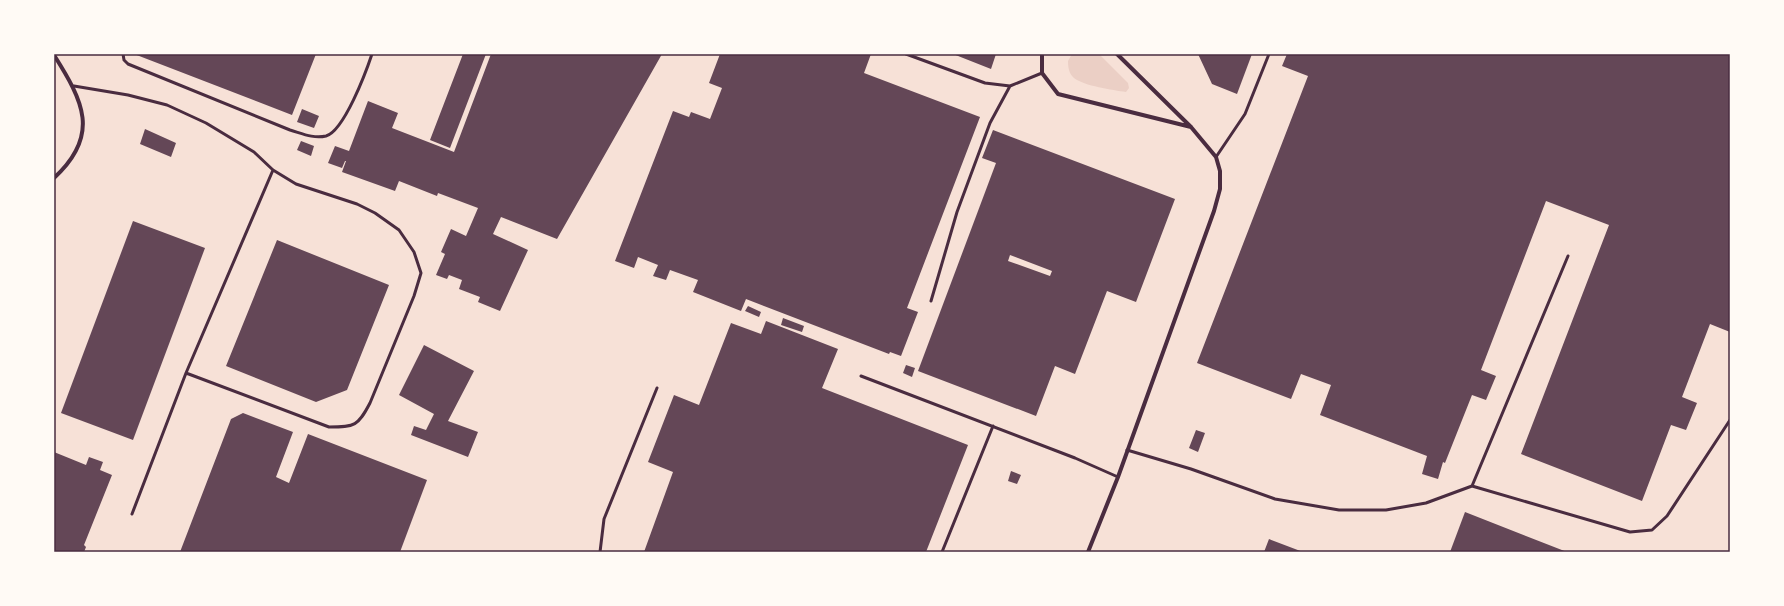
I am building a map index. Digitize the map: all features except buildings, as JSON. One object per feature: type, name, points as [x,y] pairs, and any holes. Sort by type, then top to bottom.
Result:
[{"type":"street","points":[[1042,54],[1042,74],[1058,94],[1191,127]]},
{"type":"street","points":[[1088,552],[1118,477],[1214,211],[1220,189],[1220,171],[1216,157],[1191,127],[1117,54]]},
{"type":"street","points":[[54,55],[74,86],[84,118],[81,141],[67,166],[54,178]]},
{"type":"lane","points":[[123,54],[124,60],[128,64],[290,130],[312,137],[325,136],[333,133],[344,118],[372,54]]},
{"type":"lane","points":[[906,54],[985,82],[1010,86],[1042,74]]},
{"type":"lane","points":[[1216,157],[1245,114],[1269,54]]},
{"type":"lane","points":[[74,86],[128,95],[167,105],[206,123],[254,152],[272,170],[296,184],[357,204],[375,213],[399,230],[414,252],[422,274],[414,296],[370,403],[362,419],[350,427],[329,427],[186,373]]},
{"type":"lane","points":[[931,301],[957,212],[990,123],[1010,86]]},
{"type":"lane","points":[[132,514],[186,373],[272,170]]},
{"type":"lane","points":[[1472,486],[1568,256]]},
{"type":"lane","points":[[861,376],[1075,458],[1118,477]]},
{"type":"lane","points":[[600,552],[604,520],[658,388]]},
{"type":"lane","points":[[1127,450],[1191,469],[1275,499],[1339,510],[1386,510],[1426,503],[1472,486],[1630,532],[1652,530],[1667,516],[1730,420]]},
{"type":"lane","points":[[942,552],[993,426]]},
{"type":"shaded area","points":[[1072,54],[1099,54],[1128,83],[1129,88],[1126,92],[1099,87],[1079,81],[1072,76],[1069,70],[1068,61]]}]
